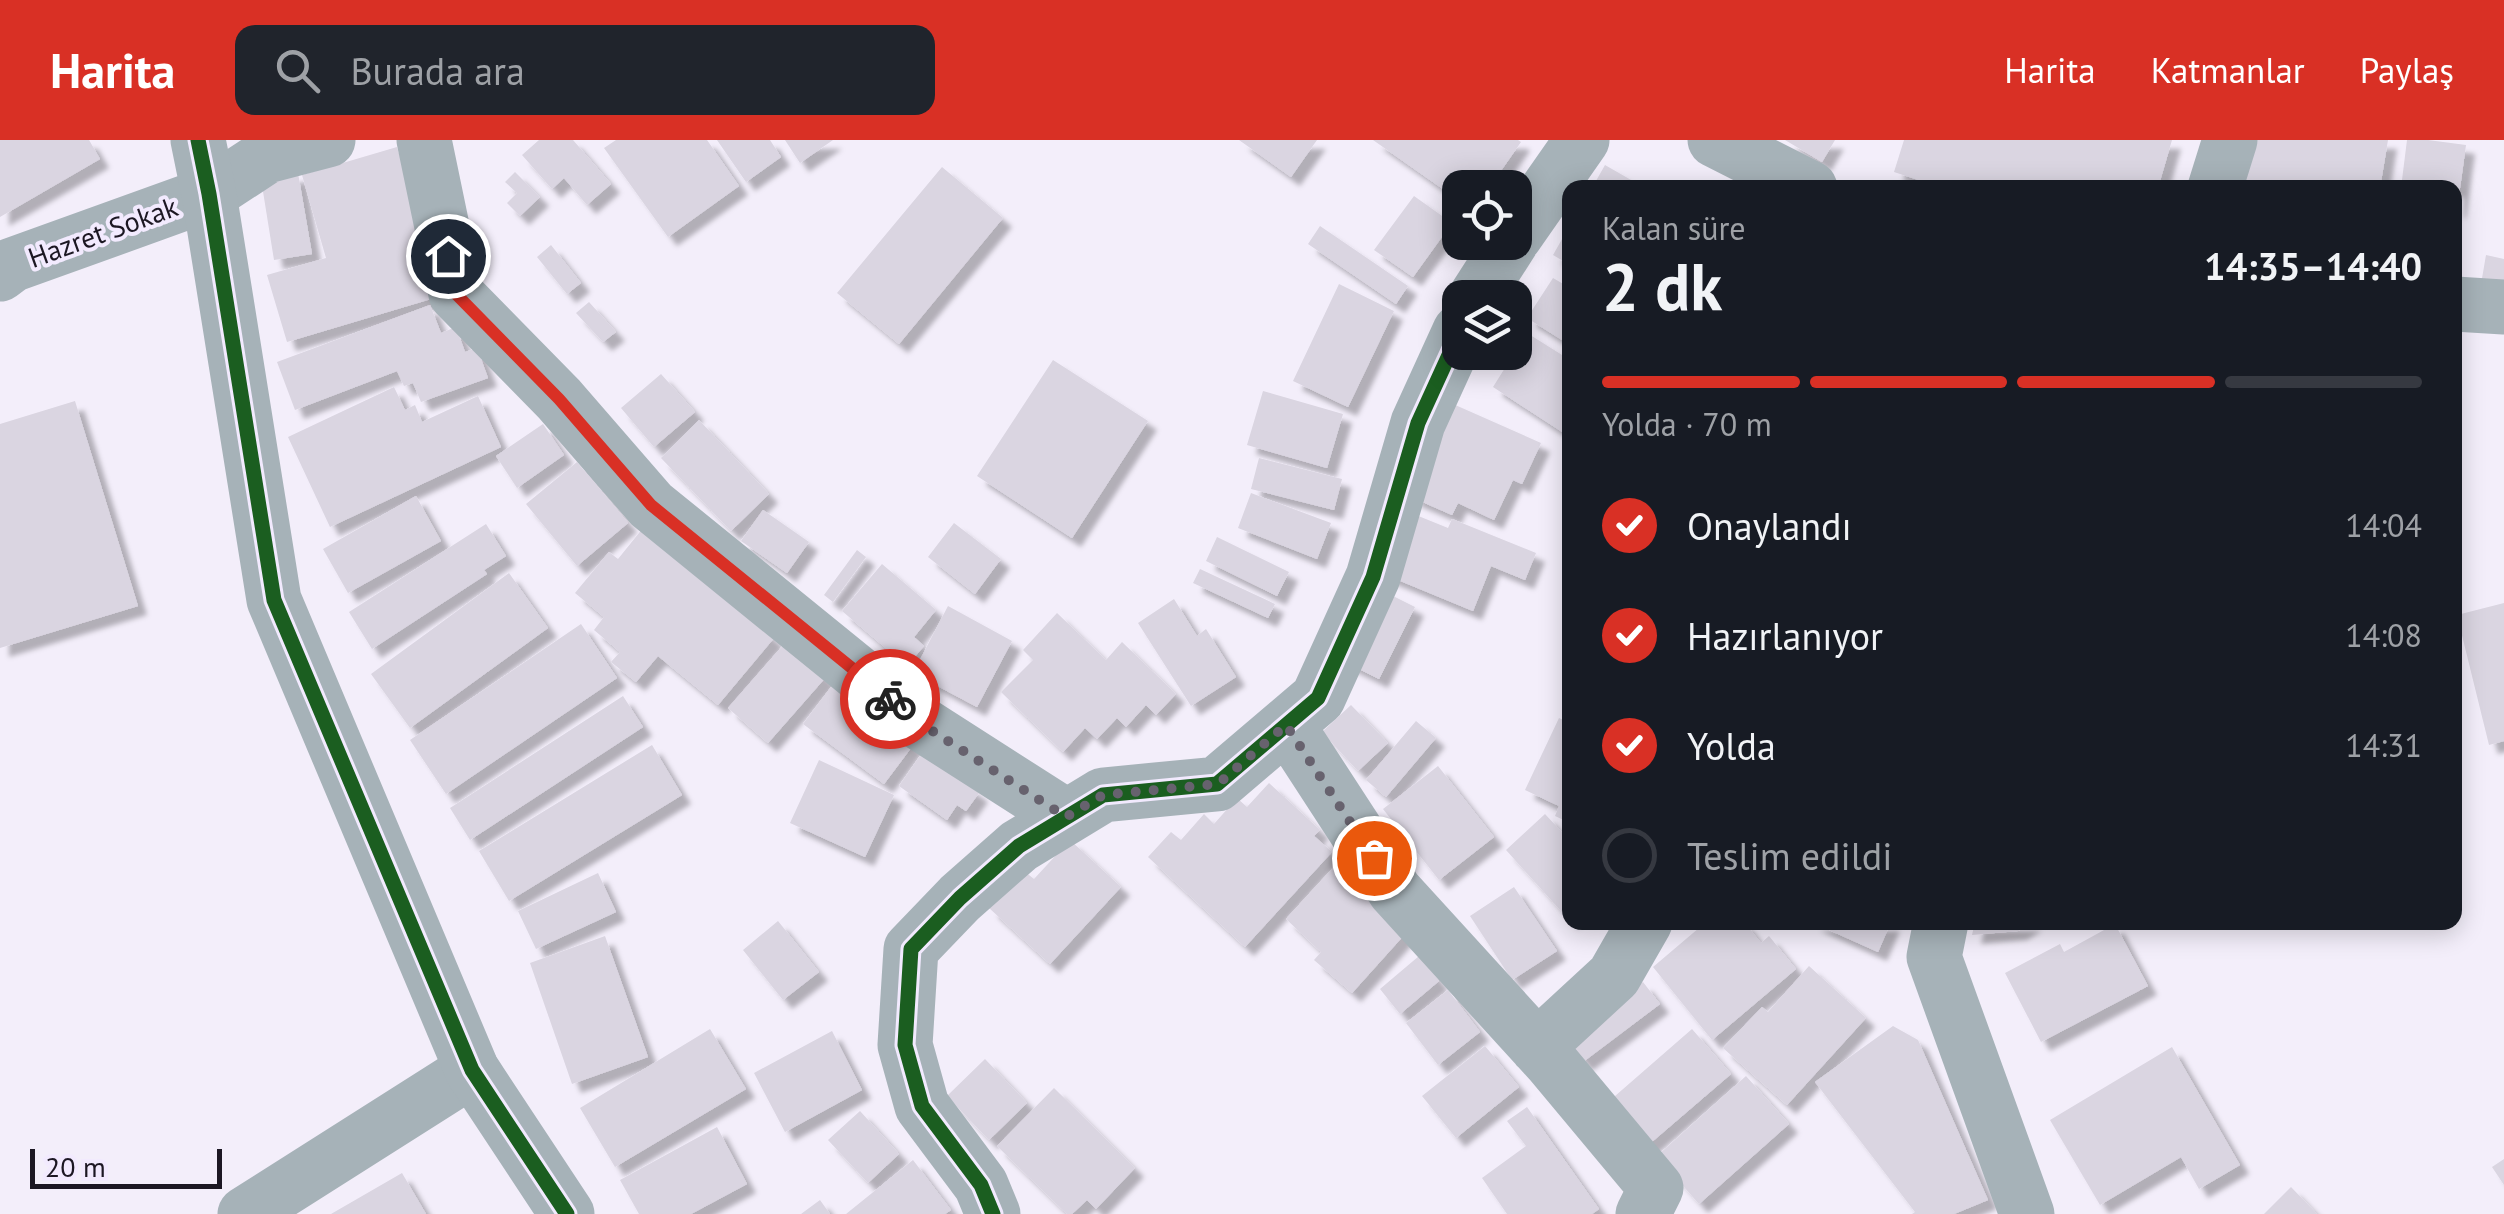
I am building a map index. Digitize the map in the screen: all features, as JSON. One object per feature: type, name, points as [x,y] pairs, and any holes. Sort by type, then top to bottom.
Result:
[{"type":"street","points":[[198,140],[274,600],[472,1070],[567,1214]]},
{"type":"street","points":[[209,140],[209,194]]},
{"type":"street","name":"Hazret Sokak","points":[[0,274],[12,264],[209,194],[267,156],[328,140]]},
{"type":"street","points":[[424,140],[456,294],[559,399],[651,505],[917,721],[1066,817]]},
{"type":"street","points":[[1532,212],[1582,140]]},
{"type":"street","points":[[1715,140],[1794,180]]},
{"type":"street","points":[[2218,180],[2230,140]]},
{"type":"street","points":[[2462,304],[2504,307]]},
{"type":"street","points":[[994,1214],[981,1186],[922,1106],[905,1045],[912,949],[960,898],[1019,846],[1103,795],[1218,784],[1318,698],[1373,577],[1418,423],[1442,370]]},
{"type":"street","points":[[1286,725],[1395,892],[1537,1047],[1656,1188],[1643,1214]]},
{"type":"street","points":[[1537,1047],[1614,976],[1640,930]]},
{"type":"street","points":[[1939,930],[1934,957],[2027,1214]]},
{"type":"street","points":[[245,1214],[472,1070]]},
{"type":"building","points":[[0,140],[89,140],[100,159],[0,217]]},
{"type":"building","points":[[539,140],[573,140],[611,184],[587,205],[564,178],[552,189],[522,155]]},
{"type":"building","points":[[616,140],[707,140],[739,186],[668,237],[604,148]]},
{"type":"building","points":[[717,140],[770,140],[781,157],[746,182]]},
{"type":"building","points":[[785,140],[833,140],[800,163]]},
{"type":"building","points":[[1239,140],[1317,140],[1291,177]]},
{"type":"building","points":[[1373,140],[1521,142],[1502,170],[1442,170],[1442,188]]},
{"type":"building","points":[[1785,140],[1835,140],[1822,162]]},
{"type":"building","points":[[1904,140],[2172,140],[2160,180],[1918,180],[1894,172]]},
{"type":"building","points":[[2250,140],[2388,140],[2381,180],[2243,180]]},
{"type":"building","points":[[2407,140],[2466,145],[2461,180],[2402,180]]},
{"type":"building","points":[[397,147],[441,296],[287,342],[267,275],[326,258],[302,175]]},
{"type":"building","points":[[1605,165],[1631,180],[1597,180]]},
{"type":"building","points":[[942,167],[1003,218],[899,344],[837,293]]},
{"type":"building","points":[[515,172],[540,197],[520,216],[507,203],[517,193],[505,182]]},
{"type":"building","points":[[298,173],[312,254],[274,260],[261,179]]},
{"type":"building","points":[[1414,196],[1442,216],[1442,237],[1413,277],[1374,250]]},
{"type":"building","points":[[1320,226],[1408,286],[1396,304],[1308,244]]},
{"type":"building","points":[[1562,239],[1562,260],[1553,255]]},
{"type":"building","points":[[551,245],[581,283],[567,294],[537,257]]},
{"type":"building","points":[[2486,255],[2504,259],[2504,295],[2480,290]]},
{"type":"building","points":[[1553,278],[1562,283],[1562,340],[1532,321],[1532,310]]},
{"type":"building","points":[[1339,284],[1394,311],[1348,407],[1293,381]]},
{"type":"building","points":[[589,302],[616,332],[603,342],[576,313]]},
{"type":"building","points":[[430,305],[441,333],[456,327],[465,352],[477,348],[488,378],[421,402],[413,383],[404,386],[397,371],[295,410],[277,362]]},
{"type":"building","points":[[1532,336],[1562,355],[1562,432],[1493,387],[1504,370],[1532,370]]},
{"type":"building","points":[[1053,360],[1148,421],[1072,538],[977,476]]},
{"type":"building","points":[[661,374],[695,412],[654,447],[621,408]]},
{"type":"building","points":[[394,387],[405,410],[415,405],[422,422],[478,396],[501,447],[330,527],[288,437]]},
{"type":"building","points":[[1263,391],[1343,414],[1327,468],[1247,445]]},
{"type":"building","points":[[75,401],[138,606],[0,648],[0,424]]},
{"type":"building","points":[[1453,404],[1541,443],[1522,484],[1513,480],[1494,520],[1458,503],[1452,515],[1411,497]]},
{"type":"building","points":[[699,420],[769,494],[731,531],[661,458]]},
{"type":"building","points":[[543,424],[564,455],[517,488],[496,456]]},
{"type":"building","points":[[1259,458],[1342,479],[1334,510],[1251,489]]},
{"type":"building","points":[[577,462],[628,523],[577,566],[526,504]]},
{"type":"building","points":[[1251,493],[1331,523],[1317,559],[1238,528]]},
{"type":"building","points":[[416,496],[441,541],[348,593],[323,549]]},
{"type":"building","points":[[763,510],[809,542],[787,573],[741,541]]},
{"type":"building","points":[[1406,511],[1448,528],[1452,519],[1536,553],[1525,580],[1491,566],[1473,611],[1381,573]]},
{"type":"building","points":[[954,523],[1001,559],[975,594],[928,557]]},
{"type":"building","points":[[486,524],[506,556],[484,570],[487,574],[372,649],[349,612]]},
{"type":"building","points":[[643,528],[774,638],[718,705],[658,656],[636,682],[611,662],[620,652],[594,630],[604,617],[575,593],[609,552],[618,559]]},
{"type":"building","points":[[1217,537],[1289,572],[1277,596],[1206,561]]},
{"type":"building","points":[[857,550],[866,557],[833,602],[824,595]]},
{"type":"building","points":[[882,564],[936,610],[914,637],[924,646],[907,666],[842,611]]},
{"type":"building","points":[[1200,569],[1275,604],[1268,618],[1193,583]]},
{"type":"building","points":[[509,573],[548,628],[410,728],[371,674]]},
{"type":"building","points":[[1381,590],[1415,607],[1379,679],[1345,662]]},
{"type":"building","points":[[1174,599],[1197,636],[1206,629],[1236,677],[1191,706],[1138,623]]},
{"type":"building","points":[[2504,603],[2504,741],[2489,745],[2462,635],[2462,614]]},
{"type":"building","points":[[948,606],[1012,641],[977,707],[913,673]]},
{"type":"building","points":[[1057,613],[1106,660],[1122,642],[1176,694],[1156,715],[1146,705],[1126,727],[1117,718],[1097,739],[1085,728],[1063,752],[1001,692],[1033,660],[1023,650]]},
{"type":"building","points":[[581,624],[617,678],[446,794],[410,740]]},
{"type":"building","points":[[786,642],[826,677],[768,743],[728,708]]},
{"type":"building","points":[[834,683],[914,744],[884,784],[803,724]]},
{"type":"building","points":[[623,696],[643,727],[470,840],[450,808]]},
{"type":"building","points":[[1351,705],[1388,743],[1358,771],[1322,732]]},
{"type":"building","points":[[1559,718],[1562,719],[1562,819],[1555,816],[1559,806],[1525,790]]},
{"type":"building","points":[[1416,721],[1436,738],[1386,797],[1366,780]]},
{"type":"building","points":[[652,745],[682,795],[509,901],[479,851]]},
{"type":"building","points":[[922,753],[979,793],[966,811],[957,805],[947,820],[899,786]]},
{"type":"building","points":[[819,760],[894,795],[865,857],[790,823]]},
{"type":"building","points":[[1438,766],[1494,837],[1439,880],[1383,809]]},
{"type":"building","points":[[1269,783],[1320,830],[1314,836],[1332,852],[1245,947],[1148,857],[1171,832],[1181,840],[1204,814],[1214,824],[1237,798],[1247,807]]},
{"type":"building","points":[[1545,814],[1562,832],[1562,912],[1506,850]]},
{"type":"building","points":[[1070,840],[1121,887],[1050,964],[989,908],[1024,871],[1034,879]]},
{"type":"building","points":[[1342,858],[1414,924],[1352,993],[1314,960],[1321,952],[1286,919]]},
{"type":"building","points":[[598,873],[616,912],[536,949],[518,911]]},
{"type":"building","points":[[1514,887],[1557,951],[1512,980],[1470,916]]},
{"type":"building","points":[[778,921],[819,972],[783,1000],[743,950]]},
{"type":"building","points":[[1697,930],[1750,930],[1761,943],[1769,936],[1796,969],[1712,1040],[1653,967]]},
{"type":"building","points":[[1829,930],[1888,930],[1878,952]]},
{"type":"building","points":[[1973,930],[2020,930],[2018,931],[1972,935]]},
{"type":"building","points":[[2104,930],[2118,930],[2148,986],[2041,1042],[2005,973],[2060,944],[2064,952]]},
{"type":"building","points":[[605,936],[648,1057],[572,1084],[530,963]]},
{"type":"building","points":[[1419,956],[1439,981],[1400,1014],[1380,989]]},
{"type":"building","points":[[1809,966],[1866,1018],[1787,1105],[1723,1048],[1762,1007],[1768,1012]]},
{"type":"building","points":[[1643,982],[1660,1004],[1583,1062],[1566,1041]]},
{"type":"building","points":[[1448,990],[1480,1032],[1438,1065],[1406,1023]]},
{"type":"building","points":[[1893,1026],[1918,1040],[1988,1200],[1954,1214],[1912,1214],[1915,1212],[1815,1082]]},
{"type":"building","points":[[710,1029],[746,1089],[615,1167],[580,1108]]},
{"type":"building","points":[[1692,1029],[1731,1074],[1646,1147],[1607,1103]]},
{"type":"building","points":[[832,1031],[862,1090],[785,1132],[754,1073]]},
{"type":"building","points":[[1485,1046],[1519,1087],[1456,1138],[1422,1096]]},
{"type":"building","points":[[2172,1047],[2240,1165],[2199,1189],[2181,1157],[2100,1205],[2050,1120]]},
{"type":"building","points":[[985,1059],[1027,1103],[989,1140],[947,1096]]},
{"type":"building","points":[[1746,1076],[1789,1124],[1699,1204],[1657,1156]]},
{"type":"building","points":[[1054,1088],[1135,1168],[1096,1209],[1087,1200],[1067,1214],[997,1146]]},
{"type":"building","points":[[1527,1107],[1599,1209],[1592,1214],[1507,1214],[1482,1178],[1526,1146],[1507,1121]]},
{"type":"building","points":[[860,1111],[899,1154],[868,1183],[828,1140]]},
{"type":"building","points":[[717,1127],[747,1184],[691,1214],[639,1214],[620,1180]]},
{"type":"building","points":[[2504,1159],[2504,1185],[2492,1167]]},
{"type":"building","points":[[913,1160],[951,1210],[945,1214],[846,1214]]},
{"type":"building","points":[[402,1173],[426,1214],[331,1214]]},
{"type":"building","points":[[2291,1187],[2317,1214],[2264,1214]]},
{"type":"building","points":[[820,1200],[830,1214],[801,1214]]},
{"type":"cycle path","points":[[198,140],[274,600],[472,1070],[567,1214]]},
{"type":"cycle path","points":[[993,1214],[981,1185],[922,1106],[905,1045],[911,949],[960,898],[1019,846],[1103,795],[1217,784],[1318,698],[1373,577],[1418,423],[1442,370]]},
{"type":"way so far","points":[[890,699],[917,721],[1066,817],[1103,795],[1218,784],[1286,725],[1374,858]]},
{"type":"route","points":[[448,256],[456,294],[559,399],[651,505],[890,699]]}]
